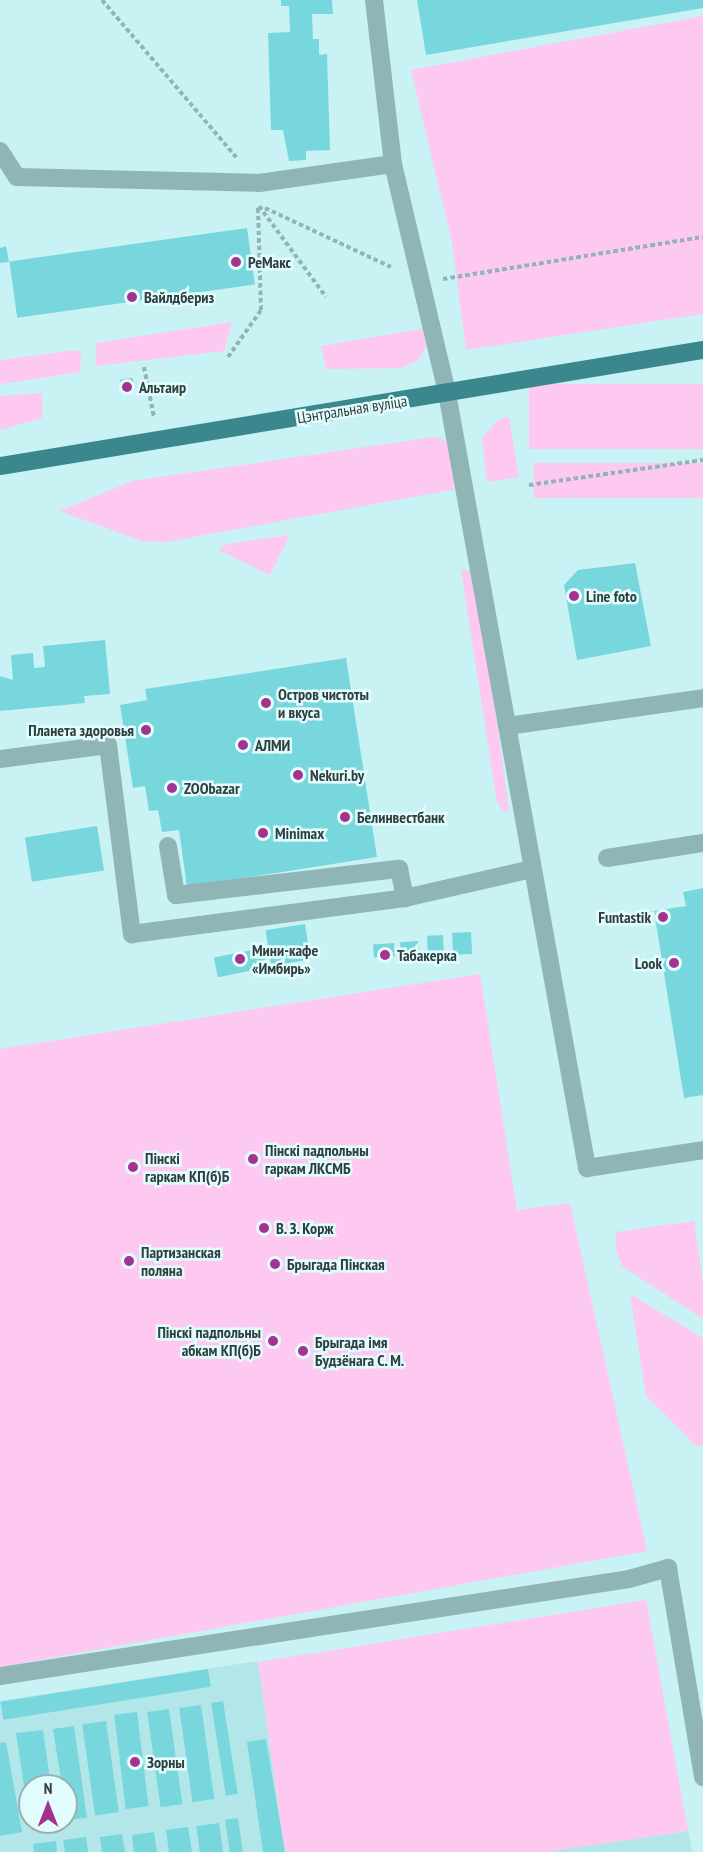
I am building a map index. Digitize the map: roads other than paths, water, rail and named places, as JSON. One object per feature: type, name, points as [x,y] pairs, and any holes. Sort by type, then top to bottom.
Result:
[{"type":"main road","name":"Цэнтральная вуліца","points":[[0,466],[703,350]]},
{"type":"lane","points":[[374,0],[393,164],[424,282],[447,393],[586,1168],[703,1150]]},
{"type":"lane","points":[[0,151],[17,177],[259,183],[393,164]]},
{"type":"lane","points":[[507,726],[703,698]]},
{"type":"lane","points":[[0,759],[108,745],[132,934],[405,898],[532,869]]},
{"type":"lane","points":[[607,858],[703,843]]},
{"type":"lane","points":[[168,846],[176,895],[399,869],[405,898]]},
{"type":"lane","points":[[0,1676],[629,1580],[668,1568],[703,1777]]},
{"type":"place","name":"РеМакс","points":[[236,262]]},
{"type":"place","name":"Вайлдбериз","points":[[132,297]]},
{"type":"place","name":"Альтаир","points":[[127,387]]},
{"type":"place","name":"Line foto","points":[[574,596]]},
{"type":"place","name":"Остров чистоты и вкуса","points":[[266,703]]},
{"type":"place","name":"Планета здоровья","points":[[146,730]]},
{"type":"place","name":"АЛМИ","points":[[243,745]]},
{"type":"place","name":"Nekuri.by","points":[[298,775]]},
{"type":"place","name":"ZOObazar","points":[[172,788]]},
{"type":"place","name":"Белинвестбанк","points":[[345,817]]},
{"type":"place","name":"Minimax","points":[[263,833]]},
{"type":"place","name":"Funtastik","points":[[663,917]]},
{"type":"place","name":"Табакерка","points":[[385,955]]},
{"type":"place","name":"Мини-кафе «Имбирь»","points":[[240,959]]},
{"type":"place","name":"Look","points":[[674,963]]},
{"type":"place","name":"Пінскі падпольны гаркам ЛКСМБ","points":[[253,1159]]},
{"type":"place","name":"Пінскі гаркам КП(б)Б","points":[[133,1167]]},
{"type":"place","name":"В. З. Корж","points":[[264,1228]]},
{"type":"place","name":"Партизанская поляна","points":[[129,1261]]},
{"type":"place","name":"Брыгада Пінская","points":[[275,1264]]},
{"type":"place","name":"Пінскі падпольны абкам КП(б)Б","points":[[273,1341]]},
{"type":"place","name":"Брыгада імя Будзёнага С. М.","points":[[303,1351]]},
{"type":"place","name":"Зорны","points":[[135,1762]]}]
